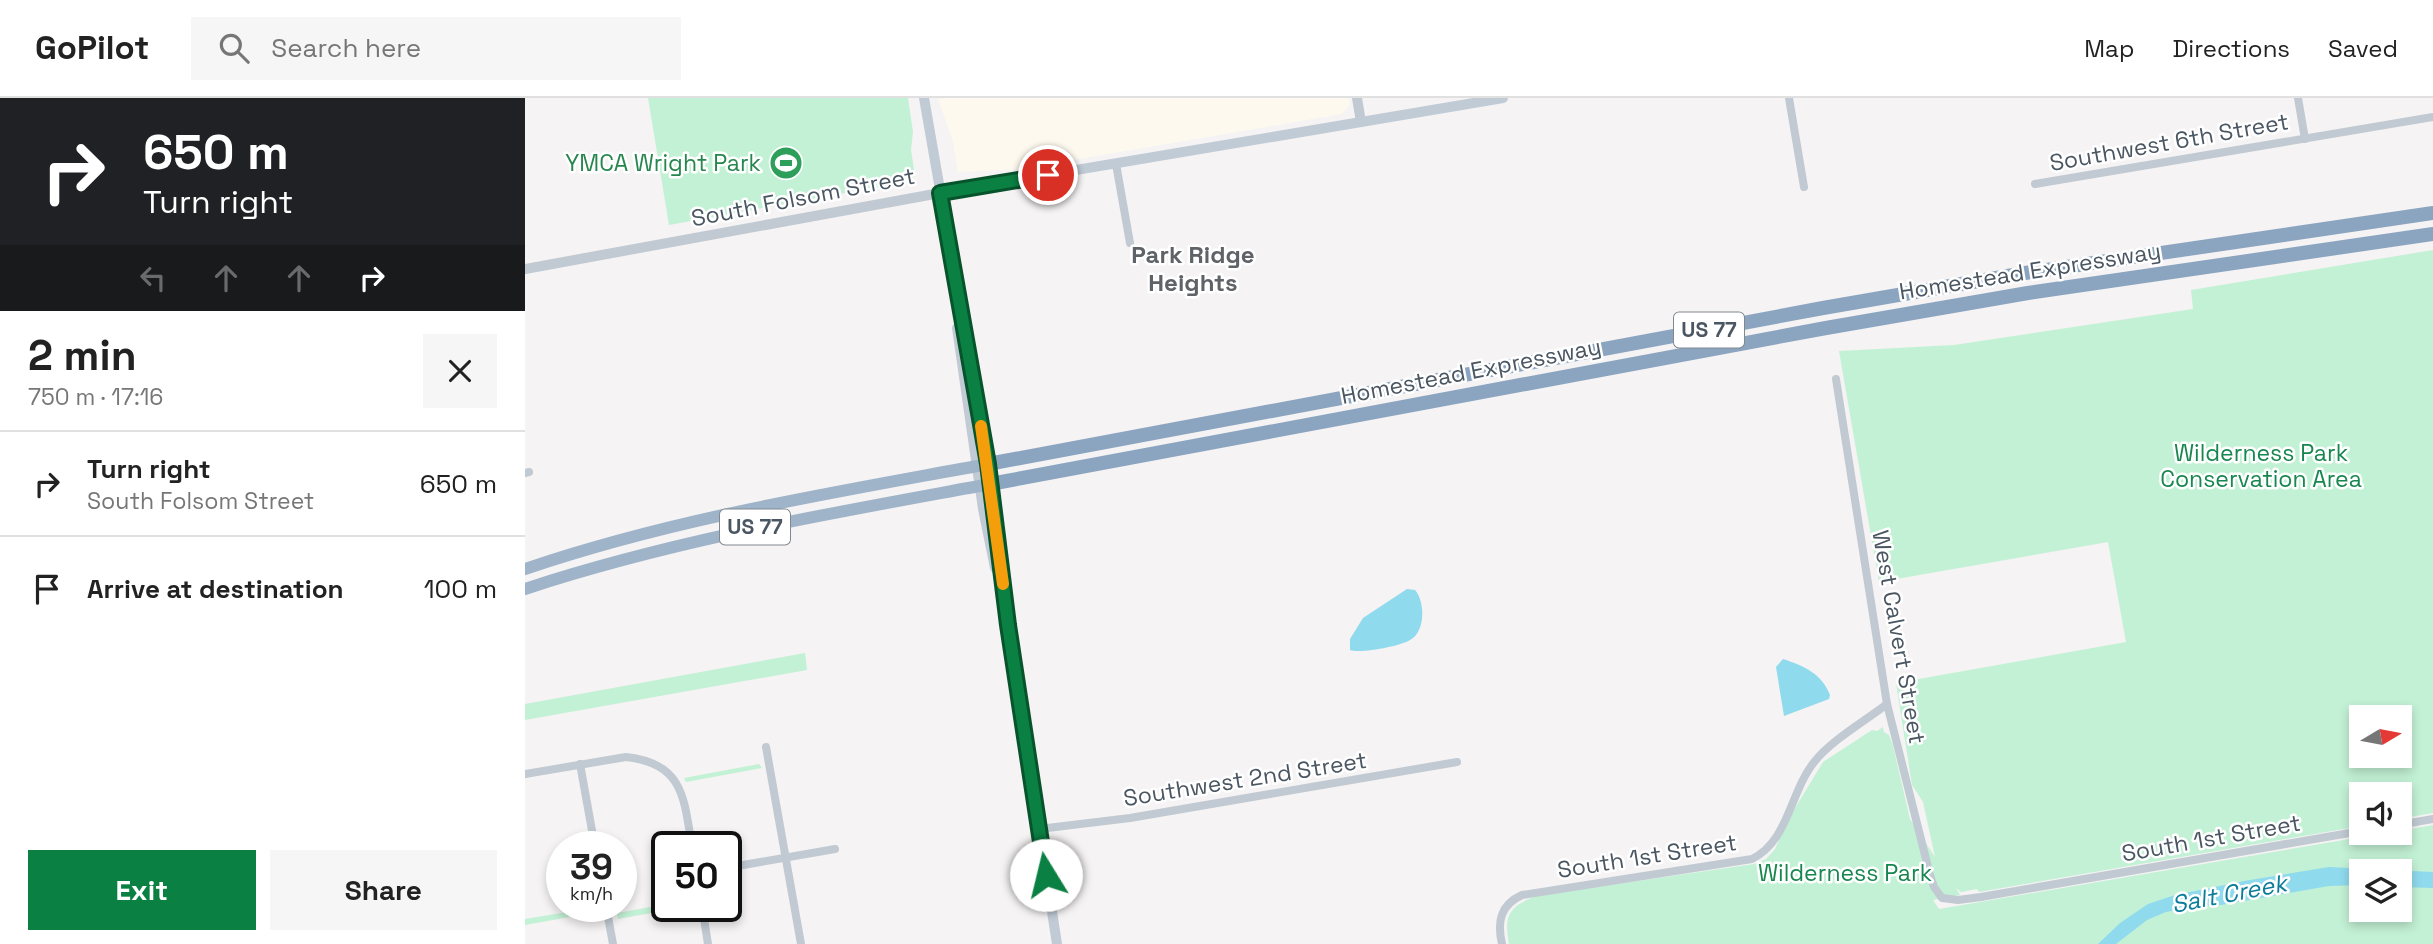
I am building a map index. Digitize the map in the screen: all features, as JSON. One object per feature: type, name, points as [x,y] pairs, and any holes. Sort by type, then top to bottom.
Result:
[{"type":"highway","name":"Homestead Expressway","points":[[525,569],[708,517],[983,465],[1998,278],[2433,213]]},
{"type":"highway","name":"Homestead Expressway","points":[[525,590],[629,557],[749,528],[2014,295],[2433,234]]},
{"type":"main road","points":[[924,98],[1057,944]]},
{"type":"main road","name":"South Folsom Street","points":[[940,193],[1503,98]]},
{"type":"street","points":[[1357,98],[1361,122]]},
{"type":"street","points":[[1789,98],[1804,187]]},
{"type":"street","points":[[2298,98],[2305,139]]},
{"type":"street","name":"Southwest 6th Street","points":[[2035,184],[2433,117]]},
{"type":"street","points":[[1116,164],[1130,243]]},
{"type":"street","name":"South Folsom Street","points":[[525,269],[940,193]]},
{"type":"street","name":"West Calvert Street","points":[[1836,379],[1887,704],[1930,875],[1934,887],[1943,898]]},
{"type":"street","name":"South 1st Street","points":[[1502,944],[1500,916],[1509,903],[1522,895],[1752,859],[1761,855],[1777,839],[1794,796],[1813,762],[1887,704]]},
{"type":"street","points":[[767,747],[801,944]]},
{"type":"street","points":[[525,774],[626,757],[642,758],[669,772],[678,783],[689,831]]},
{"type":"street","name":"Southwest 2nd Street","points":[[1039,829],[1130,818],[1457,762]]},
{"type":"street","points":[[580,764],[592,831]]},
{"type":"street","points":[[2412,823],[2433,819]]},
{"type":"street","name":"South 1st Street","points":[[1943,898],[1958,900],[1981,897],[2349,833]]},
{"type":"street","points":[[742,865],[835,849]]},
{"type":"street","points":[[609,922],[613,944]]},
{"type":"street","points":[[705,922],[708,944]]},
{"type":"shaded area","points":[[1349,98],[1350,105],[1342,114],[1021,169],[958,172],[953,141],[938,99]]},
{"type":"green space","name":"YMCA Wright Park","points":[[648,98],[908,98],[915,176],[906,182],[669,225]]},
{"type":"green space","name":"Wilderness Park Conservation Area","points":[[2433,250],[2433,813],[2412,817],[2412,782],[2349,782],[2349,828],[1979,892],[1977,889],[1961,892],[1956,888],[1960,895],[1933,900],[1939,909],[2349,839],[2349,845],[2412,845],[2412,829],[2433,825],[2433,944],[1509,944],[1507,926],[1510,914],[1519,904],[1535,896],[1754,864],[1766,859],[1775,849],[1789,818],[1823,762],[1872,730],[1877,731],[1883,727],[1893,746],[1910,819],[1935,857],[1923,802],[1912,785],[1896,683],[2126,642],[2108,542],[1879,582],[1839,351],[1954,345],[2193,309],[2191,290]]},
{"type":"green space","points":[[805,653],[807,670],[525,720],[525,704]]},
{"type":"green space","points":[[759,764],[762,768],[686,782],[684,778]]},
{"type":"green space","points":[[651,907],[651,913],[637,916],[637,909]]},
{"type":"green space","points":[[546,916],[546,921],[525,925],[525,919]]},
{"type":"water","points":[[1407,589],[1415,590],[1421,601],[1421,624],[1415,636],[1390,647],[1350,650],[1350,639],[1363,618]]},
{"type":"water","points":[[1783,659],[1817,676],[1826,687],[1829,699],[1784,716],[1776,667]]},
{"type":"water","name":"Salt Creek","points":[[2329,867],[2349,868],[2349,885],[2329,886],[2166,912],[2147,920],[2116,944],[2098,944],[2120,923],[2148,904],[2175,895]]},
{"type":"water","points":[[2412,871],[2433,872],[2433,888],[2412,887]]},
{"type":"slow traffic","points":[[981,426],[1003,584]]},
{"type":"place","name":"YMCA Wright Park","points":[[786,163]]},
{"type":"district","name":"Park Ridge Heights","points":[[1193,269]]},
{"type":"route","points":[[1046,875],[1008,625],[988,464],[940,193],[1048,175]]},
{"type":"park label","name":"Wilderness Park","points":[[1845,873]]}]
